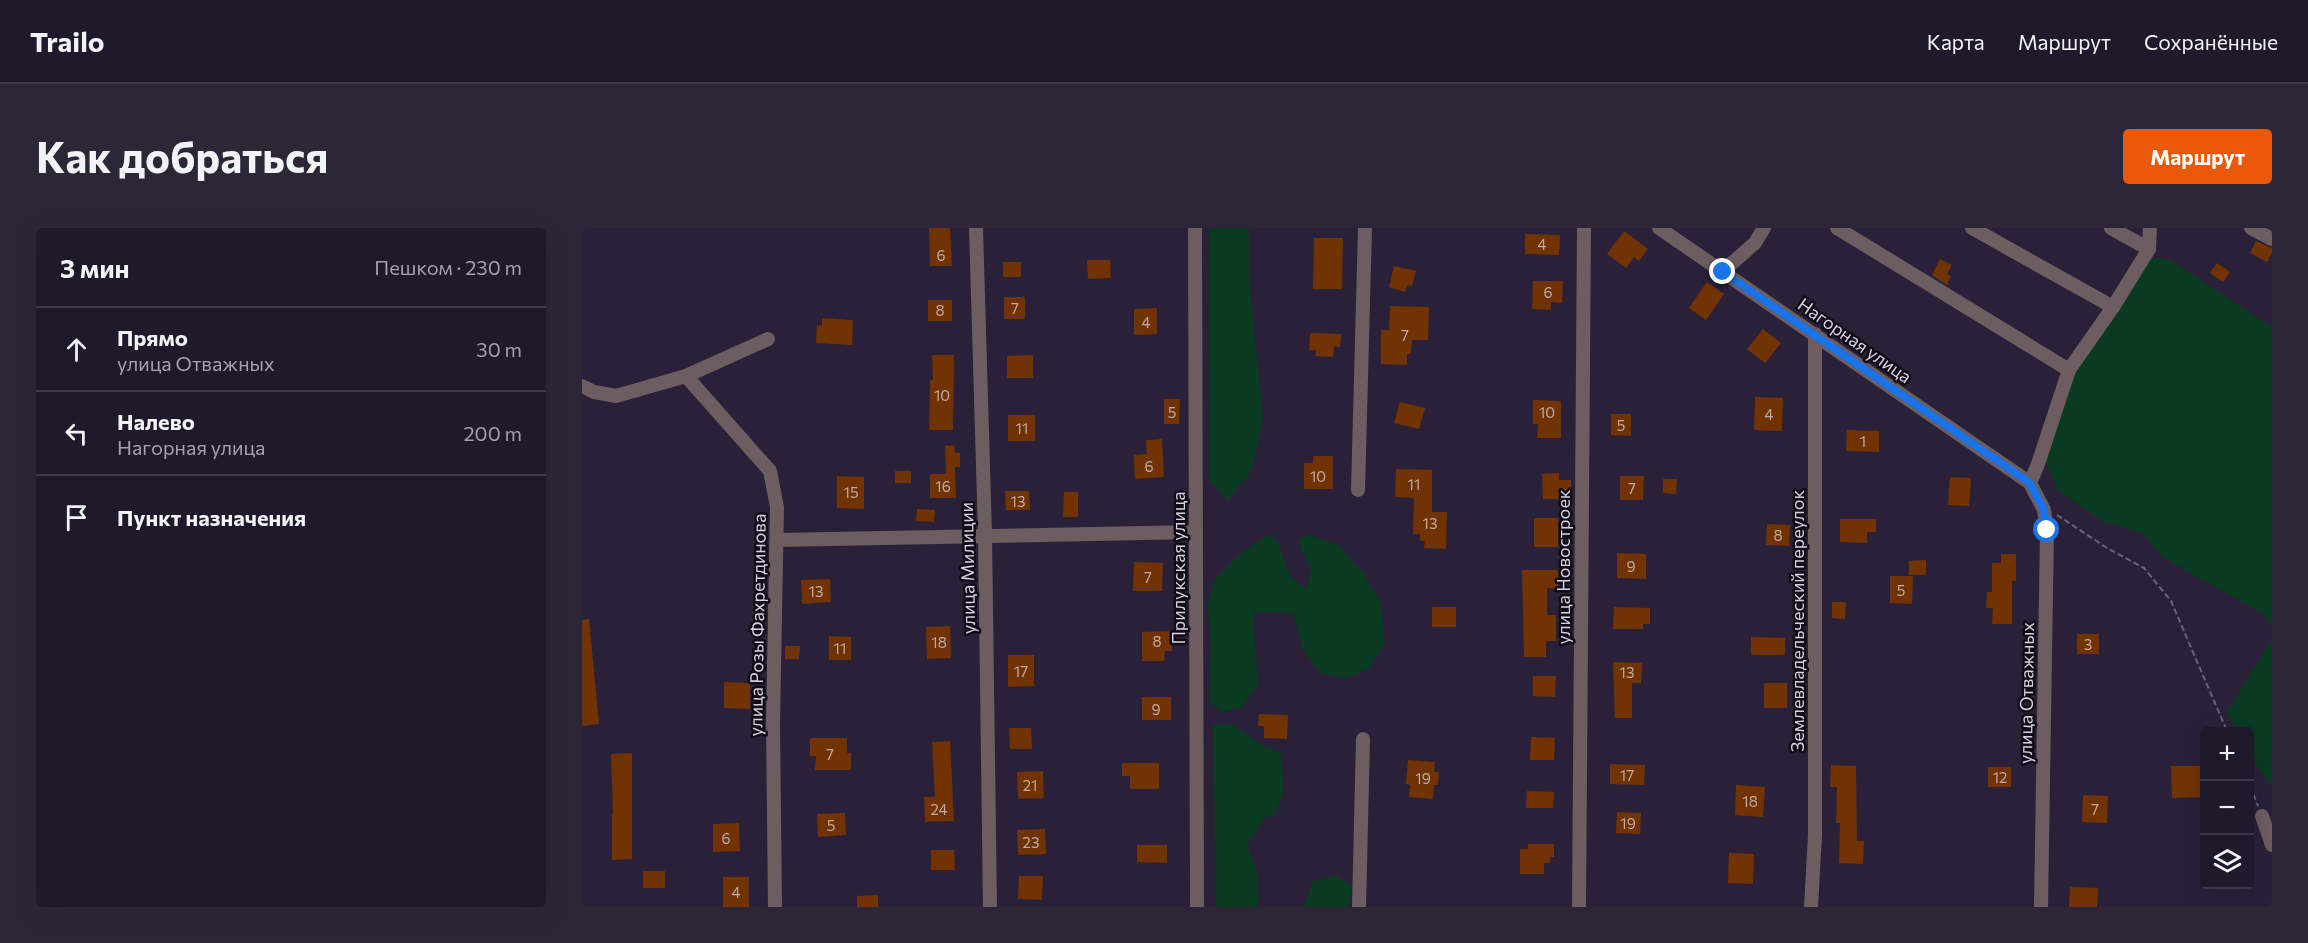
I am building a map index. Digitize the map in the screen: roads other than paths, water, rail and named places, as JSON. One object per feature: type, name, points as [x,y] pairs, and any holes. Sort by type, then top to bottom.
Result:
[{"type":"street","name":"улица Милиции","points":[[976,228],[985,536],[990,907]]},
{"type":"street","name":"Прилукская улица","points":[[1195,228],[1197,907]]},
{"type":"street","points":[[1358,490],[1365,228]]},
{"type":"street","name":"улица Новостроек","points":[[1579,907],[1584,228]]},
{"type":"street","name":"Нагорная улица","points":[[1659,228],[2030,483]]},
{"type":"street","points":[[1723,272],[1755,243],[1764,228]]},
{"type":"street","points":[[1837,228],[2069,370]]},
{"type":"street","points":[[1972,228],[2113,307]]},
{"type":"street","points":[[2111,228],[2149,249]]},
{"type":"street","points":[[2030,483],[2069,370],[2113,307],[2149,249],[2150,228]]},
{"type":"street","points":[[2251,228],[2272,239]]},
{"type":"street","name":"Землевладельческий переулок","points":[[1811,907],[1815,835],[1815,334]]},
{"type":"street","points":[[582,386],[594,392],[616,396],[686,376],[768,339]]},
{"type":"street","name":"улица Розы Фахретдинова","points":[[686,376],[770,471],[777,507],[773,723],[775,907]]},
{"type":"street","name":"улица Отважных","points":[[2030,483],[2044,510],[2047,530],[2041,907]]},
{"type":"street","points":[[777,540],[1196,532]]},
{"type":"street","points":[[1359,907],[1363,739]]},
{"type":"street","points":[[2262,816],[2272,845]]}]
